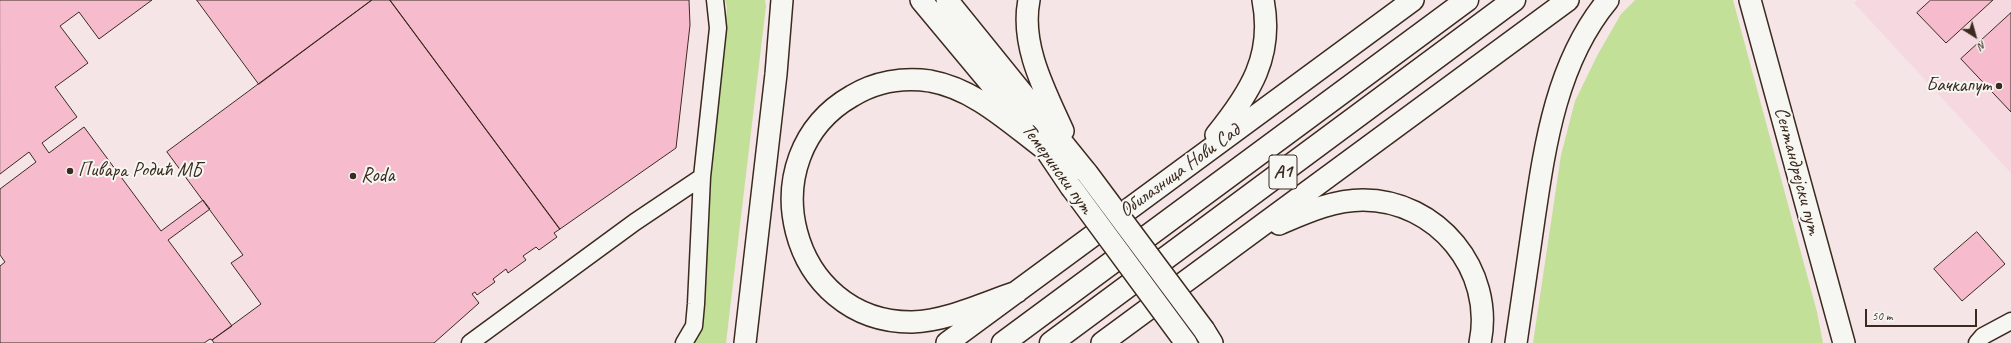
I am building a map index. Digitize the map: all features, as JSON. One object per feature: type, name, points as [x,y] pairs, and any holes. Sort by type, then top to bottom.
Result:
[{"type":"highway","name":"A1","points":[[1003,343],[1467,0]]},
{"type":"highway","name":"A1","points":[[1051,343],[1514,0]]},
{"type":"main road","points":[[745,343],[775,82],[782,0]]},
{"type":"main road","name":"Темерински пут","points":[[921,0],[1046,150],[1071,187],[1187,343]]},
{"type":"main road","name":"Темерински пут","points":[[948,0],[1074,155],[1208,337]]},
{"type":"main road","points":[[1029,0],[1028,25],[1033,56],[1042,83],[1074,155]]},
{"type":"main road","points":[[1198,157],[1233,114],[1257,75],[1263,54],[1266,31],[1263,0]]},
{"type":"main road","name":"Обилазница Нови Сад","points":[[947,343],[1413,0]]},
{"type":"main road","points":[[1102,343],[1244,240],[1568,0]]},
{"type":"main road","points":[[1516,343],[1539,184],[1554,108],[1579,46],[1608,0]]},
{"type":"main road","name":"Сентандрејски пут","points":[[1750,0],[1844,343]]},
{"type":"main road","points":[[1017,292],[951,315],[925,320],[899,321],[875,316],[844,301],[827,287],[803,254],[794,229],[792,213],[791,196],[794,174],[807,140],[824,117],[834,107],[874,85],[902,80],[937,83],[972,97],[1046,150]]},
{"type":"main road","points":[[1244,240],[1314,210],[1348,201],[1377,201],[1414,212],[1432,222],[1451,238],[1470,268],[1481,304],[1482,328],[1480,343]]},
{"type":"lane","points":[[684,343],[694,326],[696,304],[702,176],[718,28],[715,0]]},
{"type":"lane","points":[[470,343],[635,222],[702,176]]},
{"type":"lane","points":[[1977,343],[1983,336],[2011,321]]},
{"type":"shaded area","points":[[1857,0],[2011,0],[2011,173],[1854,3]]},
{"type":"green space","points":[[725,0],[765,0],[766,6],[726,343],[691,343],[709,202],[727,7]]},
{"type":"green space","points":[[1635,0],[1733,0],[1817,312],[1823,343],[1533,343],[1561,155],[1575,101],[1598,54],[1621,14]]},
{"type":"building","name":"Пивара Родић МБ","points":[[0,0],[152,0],[99,39],[79,12],[60,26],[88,63],[55,87],[77,117],[42,143],[49,153],[84,127],[161,231],[203,200],[210,209],[168,240],[232,326],[212,340],[210,339],[204,343],[0,343],[0,266],[5,262],[0,255],[0,189],[36,162],[29,152],[0,174]]},
{"type":"building","points":[[197,0],[372,0],[259,84]]},
{"type":"building","name":"Roda","points":[[372,0],[390,0],[560,229],[554,233],[557,237],[539,250],[536,247],[523,256],[526,260],[508,273],[506,269],[493,279],[495,282],[477,295],[475,292],[472,294],[479,303],[434,343],[214,343],[212,340],[261,304],[231,263],[243,255],[167,152]]},
{"type":"building","points":[[390,0],[689,0],[690,25],[676,148],[560,229]]},
{"type":"building","points":[[1931,0],[1993,0],[1946,43],[1917,13]]},
{"type":"building","name":"Бачкапут","points":[[2011,13],[2011,112],[1961,59]]},
{"type":"building","points":[[1977,232],[2005,264],[1962,301],[1934,269]]},
{"type":"place","name":"Бачкапут","points":[[1999,86]]},
{"type":"place","name":"Пивара Родић МБ","points":[[70,171]]},
{"type":"place","name":"Roda","points":[[353,176]]}]
